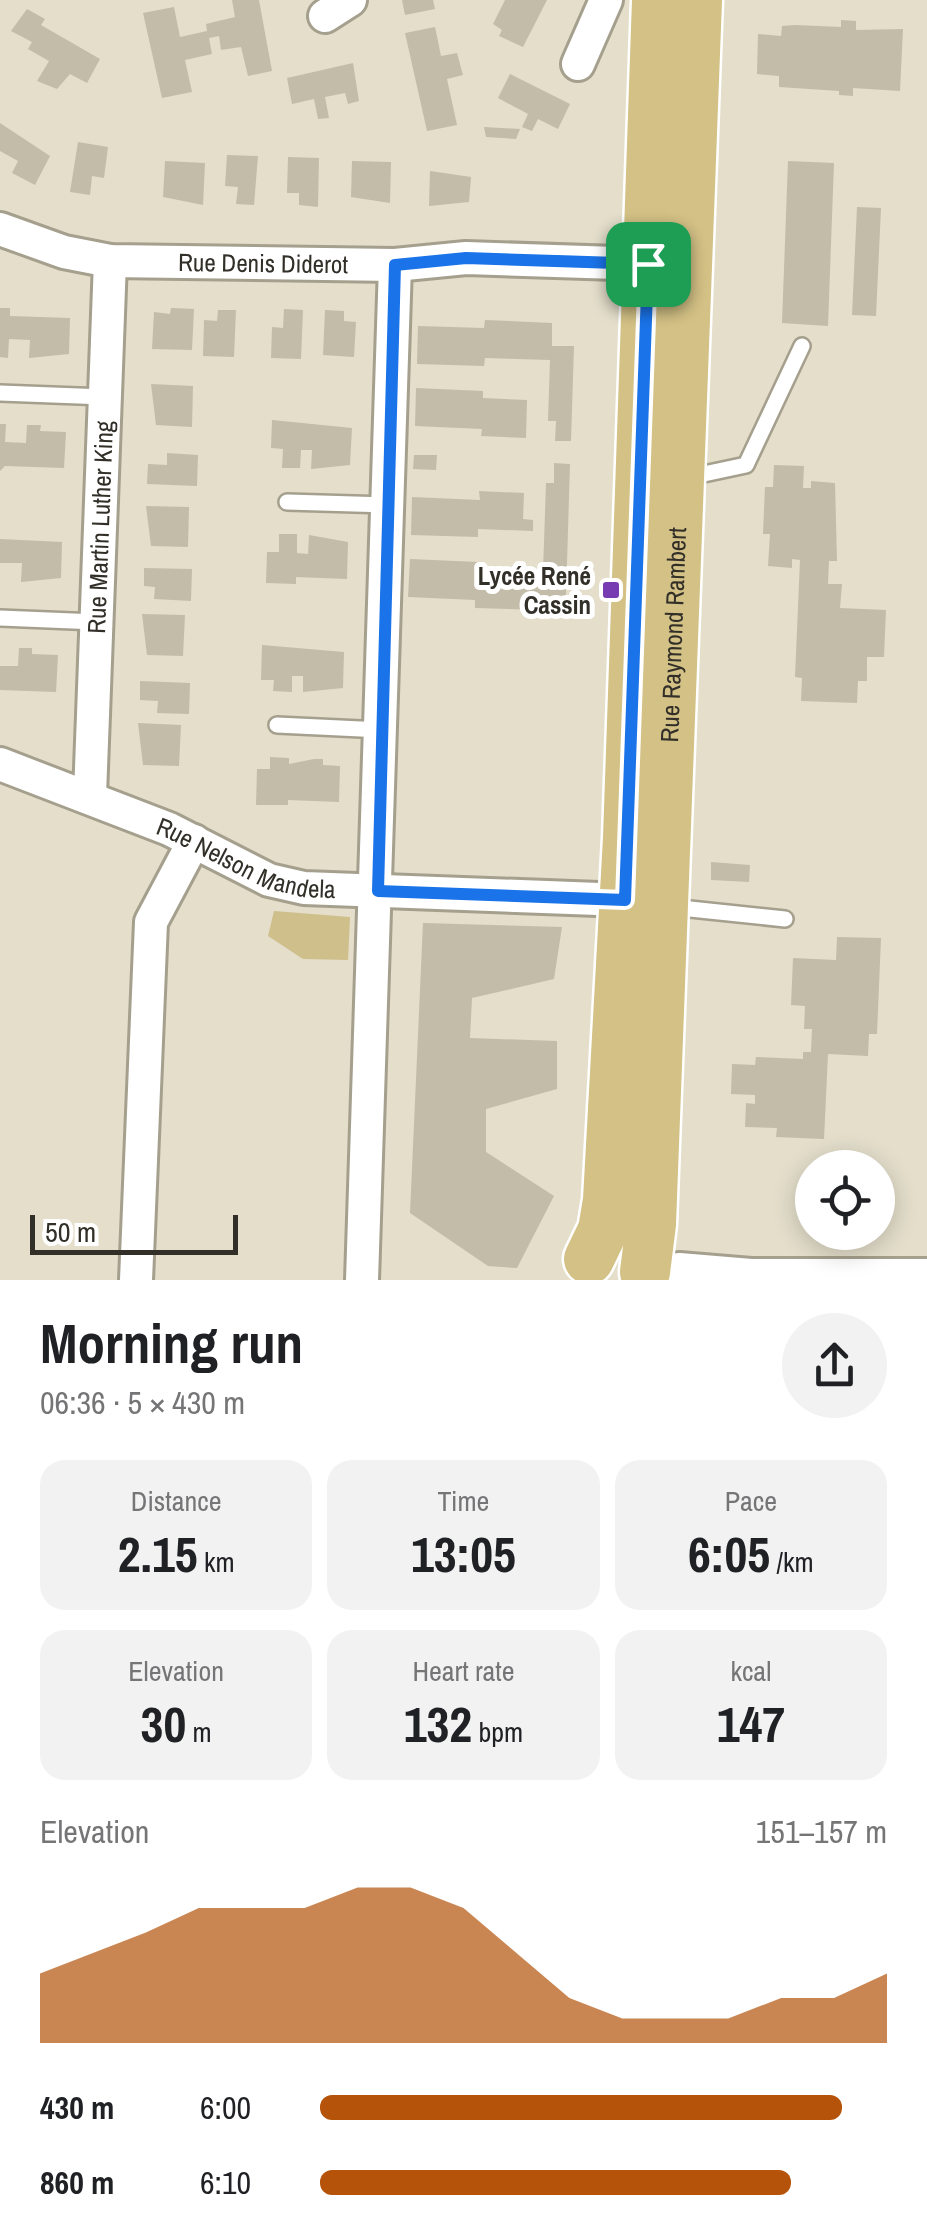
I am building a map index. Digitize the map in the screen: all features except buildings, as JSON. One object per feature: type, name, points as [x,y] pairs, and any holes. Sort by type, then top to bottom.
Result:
[{"type":"main road","name":"Rue Raymond Rambert","points":[[650,1277],[644,903],[648,264],[658,0]]},
{"type":"main road","name":"Rue Raymond Rambert","points":[[574,1270],[603,1230],[644,903],[681,479],[698,0]]},
{"type":"main road","points":[[574,1270],[628,1262],[650,1277]]},
{"type":"street","points":[[578,64],[606,0]]},
{"type":"street","name":"Rue Denis Diderot","points":[[0,229],[64,252],[110,261],[395,265],[466,258],[648,264]]},
{"type":"street","name":"Rue Martin Luther King","points":[[90,795],[110,261]]},
{"type":"street","points":[[362,1280],[378,891],[395,265]]},
{"type":"street","name":"Rue Nelson Mandela","points":[[0,764],[90,795],[194,841],[269,880],[304,888],[644,903]]},
{"type":"street","points":[[136,1280],[151,922],[194,841]]},
{"type":"street","points":[[650,1277],[678,1269],[741,1278],[927,1275]]},
{"type":"lane","points":[[681,479],[746,465],[802,346]]},
{"type":"lane","points":[[0,393],[105,398]]},
{"type":"lane","points":[[287,502],[388,505]]},
{"type":"lane","points":[[0,618],[96,622]]},
{"type":"lane","points":[[277,724],[382,730]]},
{"type":"lane","points":[[644,903],[785,919]]},
{"type":"shaded area","points":[[274,911],[350,917],[348,960],[303,959],[268,936]]},
{"type":"place","name":"Lycée René Cassin","points":[[611,590]]},
{"type":"route","points":[[466,258],[648,264],[625,900],[378,891],[395,265],[466,258]]}]
